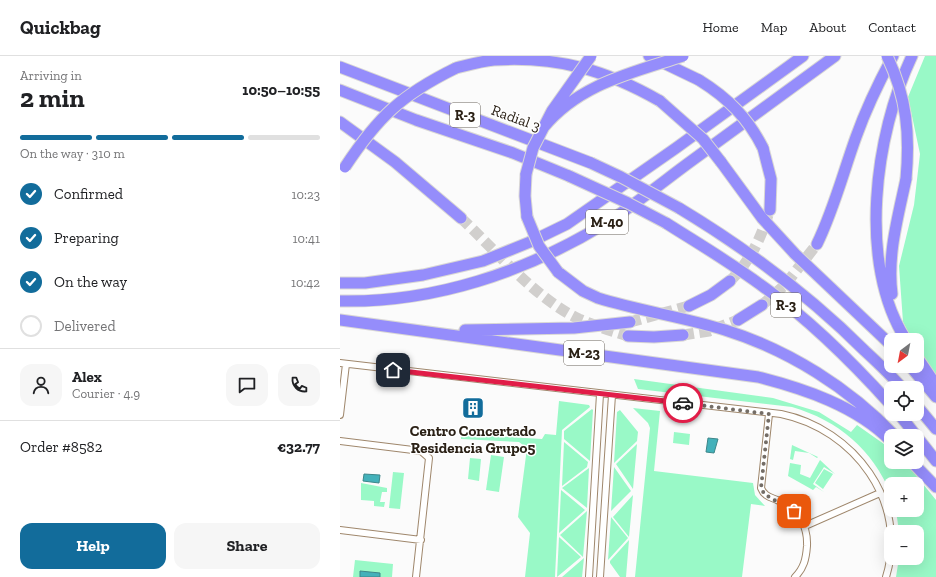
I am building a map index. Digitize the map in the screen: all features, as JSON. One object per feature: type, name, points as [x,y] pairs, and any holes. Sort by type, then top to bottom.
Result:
[{"type":"highway","points":[[590,56],[552,111],[533,148],[526,174],[525,196],[527,217],[539,246],[558,272],[583,291],[598,298],[725,330],[776,350],[839,388],[862,405],[888,429]]},
{"type":"highway","points":[[649,56],[699,80],[718,92],[736,107],[754,129],[763,148],[771,179],[770,210]]},
{"type":"highway","points":[[543,128],[554,114],[581,94],[606,82],[683,56]]},
{"type":"highway","name":"M-40","points":[[340,283],[365,283],[423,275],[483,261],[561,227],[676,148],[803,56]]},
{"type":"highway","name":"M-40","points":[[340,301],[365,302],[431,294],[499,275],[542,258],[606,223],[835,56]]},
{"type":"highway","points":[[887,56],[899,87],[907,121],[909,148],[906,179],[894,235],[890,279],[893,303],[904,333]]},
{"type":"highway","points":[[817,244],[831,215],[856,136],[878,84],[893,56]]},
{"type":"highway","points":[[902,333],[886,297],[878,260],[876,211],[877,190],[892,108],[912,56]]},
{"type":"highway","points":[[883,155],[903,88],[917,56]]},
{"type":"highway","points":[[342,170],[361,142],[378,121],[400,100],[427,82],[456,68],[494,60],[542,58],[590,68],[629,83],[660,101],[703,139],[762,218],[795,254],[884,338]]},
{"type":"highway","name":"Radial 3","points":[[340,67],[591,163],[679,208],[725,236],[793,285],[847,333],[895,381]]},
{"type":"highway","name":"R-3","points":[[340,90],[416,120],[512,153],[569,176],[628,203],[666,223],[716,254],[766,289],[833,346],[884,398]]},
{"type":"highway","points":[[340,122],[395,162],[462,218]]},
{"type":"highway","points":[[689,306],[711,295],[730,281]]},
{"type":"highway","points":[[738,320],[762,305]]},
{"type":"highway","name":"M-23","points":[[340,320],[758,377],[789,385],[833,402],[884,436]]},
{"type":"highway","points":[[411,329],[483,330],[574,328],[630,322]]},
{"type":"highway","points":[[628,336],[654,337],[683,335]]},
{"type":"highway","points":[[924,368],[936,385]]},
{"type":"highway","points":[[916,373],[936,397]]},
{"type":"highway","points":[[924,414],[936,429]]},
{"type":"highway","points":[[905,421],[936,461]]},
{"type":"highway","points":[[924,468],[936,484]]},
{"type":"highway","points":[[919,469],[936,487]]},
{"type":"street","points":[[340,415],[343,364],[793,417],[816,426],[845,444],[864,464],[880,493],[889,520],[891,547],[886,577]]},
{"type":"street","points":[[589,577],[600,394]]},
{"type":"street","points":[[600,577],[612,395]]},
{"type":"street","points":[[769,414],[761,488],[768,497],[787,505],[794,511],[805,526],[806,555],[797,575],[805,577]]},
{"type":"street","points":[[340,441],[421,451],[427,455],[430,464],[416,577]]},
{"type":"street","points":[[805,526],[880,493]]},
{"type":"street","points":[[340,530],[421,540]]},
{"type":"green space","points":[[925,56],[936,56],[936,379],[924,360],[924,333],[908,333],[903,322],[899,266],[914,205],[920,154],[908,97]]},
{"type":"green space","points":[[634,379],[773,398],[819,412],[851,432],[857,425],[884,444],[884,469],[911,469],[917,477],[884,477],[884,480],[864,450],[852,439],[825,420],[792,407],[638,389]]},
{"type":"green space","points":[[559,401],[589,405],[590,407],[562,430],[555,577],[525,577],[530,533],[518,517],[527,448],[519,442],[461,439],[461,434],[542,439],[545,434],[556,435]]},
{"type":"green space","points":[[633,408],[660,411],[654,471],[753,483],[755,495],[765,506],[751,504],[742,577],[635,577],[650,428],[648,423]]},
{"type":"green space","points":[[592,409],[590,461],[564,439],[564,431]]},
{"type":"green space","points":[[620,410],[638,432],[637,441],[614,463],[617,412]]},
{"type":"green space","points":[[674,432],[690,434],[689,445],[673,443]]},
{"type":"green space","points":[[564,442],[588,462],[587,467],[562,486]]},
{"type":"green space","points":[[637,444],[633,489],[616,464]]},
{"type":"green space","points":[[792,445],[818,457],[817,458],[809,453],[795,451],[793,460],[790,459]]},
{"type":"green space","points":[[491,455],[504,457],[499,492],[486,490]]},
{"type":"green space","points":[[470,458],[481,459],[479,481],[468,479]]},
{"type":"green space","points":[[820,460],[835,474],[824,467],[813,484],[824,492],[816,487],[813,490],[788,476],[790,463],[801,465],[800,474],[810,478]]},
{"type":"green space","points":[[614,467],[631,491],[611,511]]},
{"type":"green space","points":[[589,468],[587,508],[562,488]]},
{"type":"green space","points":[[824,469],[833,474],[823,489],[815,483]]},
{"type":"green space","points":[[393,472],[404,473],[400,509],[389,508]]},
{"type":"green space","points":[[361,483],[387,488],[387,492],[382,492],[380,502],[385,502],[384,507],[374,506],[374,501],[361,500]]},
{"type":"green space","points":[[924,485],[936,500],[936,577],[896,577],[898,565],[924,565],[924,525],[898,525],[897,517],[924,517]]},
{"type":"green space","points":[[561,490],[585,510],[559,533]]},
{"type":"green space","points":[[633,495],[629,537],[613,517]]},
{"type":"green space","points":[[587,511],[583,557],[560,535]]},
{"type":"green space","points":[[611,517],[628,538],[608,560]]},
{"type":"green space","points":[[559,537],[581,557],[557,577]]},
{"type":"green space","points":[[629,540],[626,577],[620,577],[610,561]]},
{"type":"green space","points":[[584,558],[582,577],[562,577]]},
{"type":"green space","points":[[355,560],[393,564],[392,577],[353,577]]},
{"type":"water","points":[[708,438],[718,439],[714,453],[706,452]]},
{"type":"water","points":[[364,474],[380,475],[379,483],[363,481]]},
{"type":"water","points":[[360,571],[380,573],[380,577],[360,577]]},
{"type":"tunnel","points":[[730,281],[737,274],[753,251],[768,215]]},
{"type":"tunnel","points":[[461,218],[517,273],[547,299],[579,319],[628,336]]},
{"type":"tunnel","points":[[762,305],[785,285],[817,244]]},
{"type":"tunnel","points":[[630,322],[689,306]]},
{"type":"tunnel","points":[[683,335],[709,331],[738,320]]},
{"type":"way so far","points":[[683,403],[769,414],[761,488],[768,497],[776,499],[794,511]]},
{"type":"place","name":"Centro Concertado Residencia Grupo5","points":[[473,408]]},
{"type":"route","points":[[393,370],[683,403]]}]
